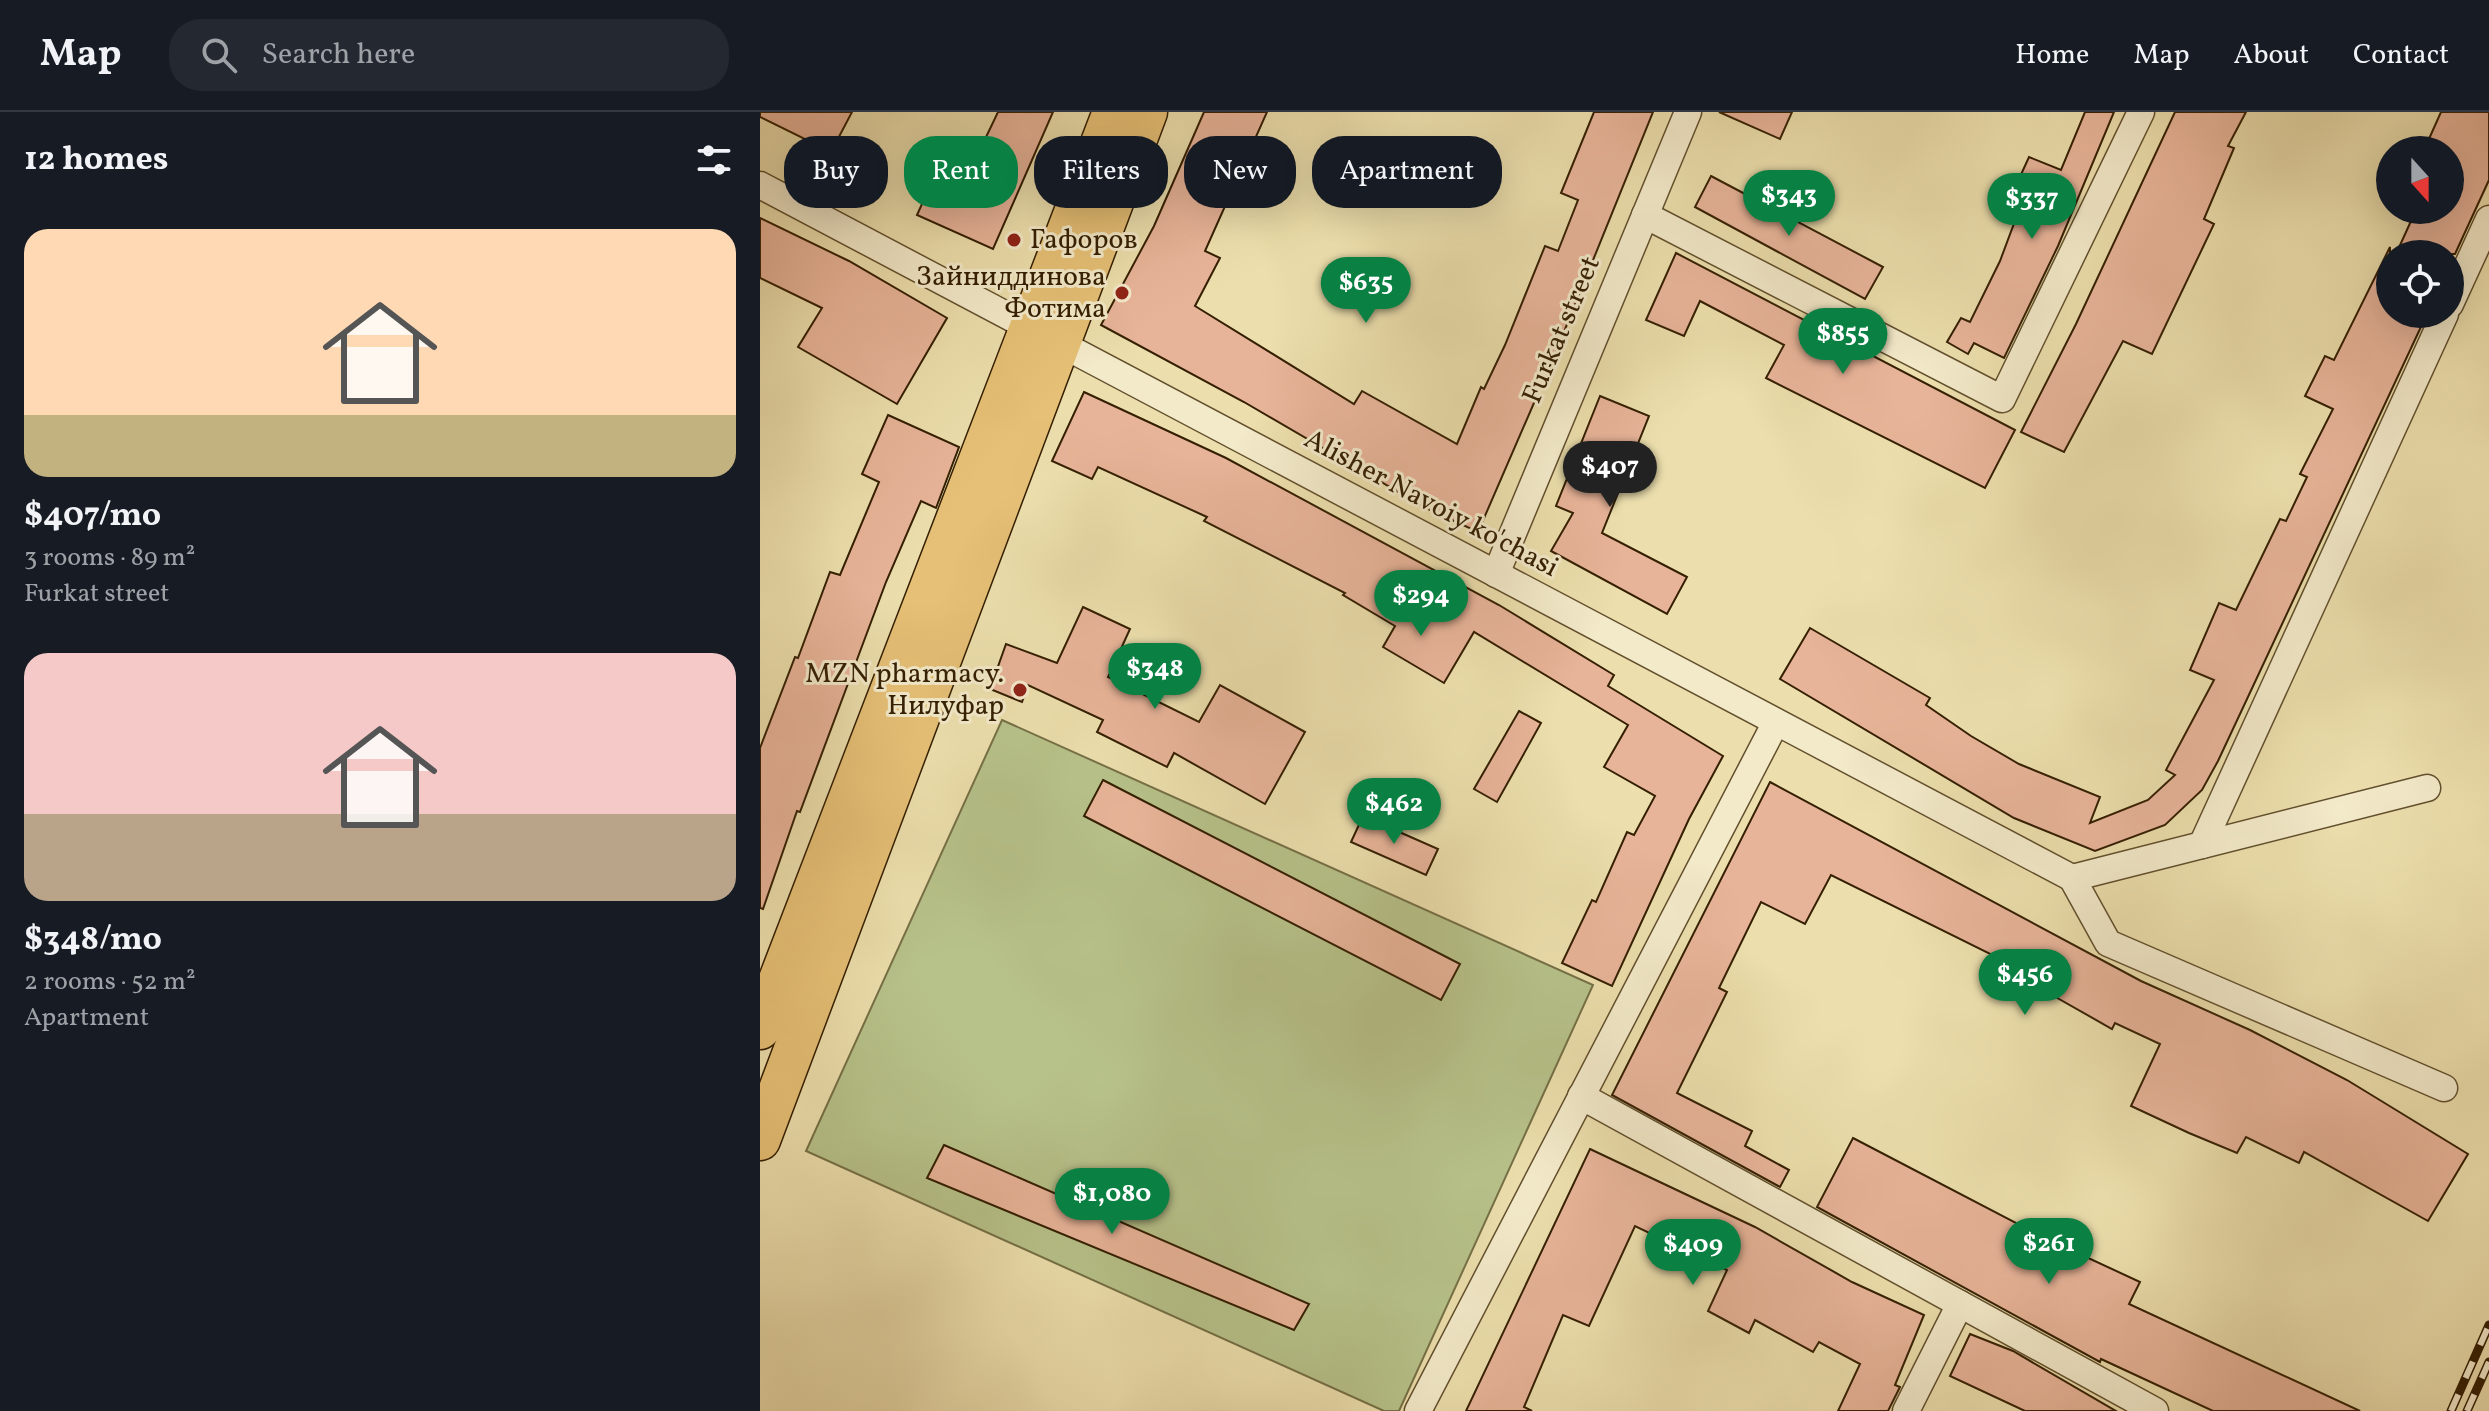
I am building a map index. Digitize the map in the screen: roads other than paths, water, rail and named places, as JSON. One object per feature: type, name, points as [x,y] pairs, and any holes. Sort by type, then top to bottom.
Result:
[{"type":"main road","points":[[760,1140],[1045,339],[1113,112]]},
{"type":"main road","points":[[760,1029],[1045,339],[1147,112]]},
{"type":"street","name":"Furkat street","points":[[1496,574],[1688,112]]},
{"type":"street","points":[[1645,215],[2002,399],[2141,112]]},
{"type":"street","name":"Alisher Navoiy ko'chasi","points":[[760,185],[1045,339],[2072,878]]},
{"type":"street","points":[[2464,273],[2489,219]]},
{"type":"street","points":[[2202,845],[2439,328]]},
{"type":"street","points":[[1418,1411],[1776,722]]},
{"type":"street","points":[[2427,788],[2072,878],[2108,943],[2444,1088]]},
{"type":"street","points":[[1581,1096],[2155,1411]]},
{"type":"street","points":[[1906,1411],[1960,1304]]},
{"type":"railway","points":[[2451,1411],[2489,1325]]},
{"type":"railway","points":[[2467,1411],[2489,1362]]},
{"type":"place","name":"Гафоров","points":[[1014,240]]},
{"type":"place","name":"Зайниддинова Фотима","points":[[1122,293]]},
{"type":"place","name":"MZN pharmacy. Нилуфар","points":[[1020,690]]}]
